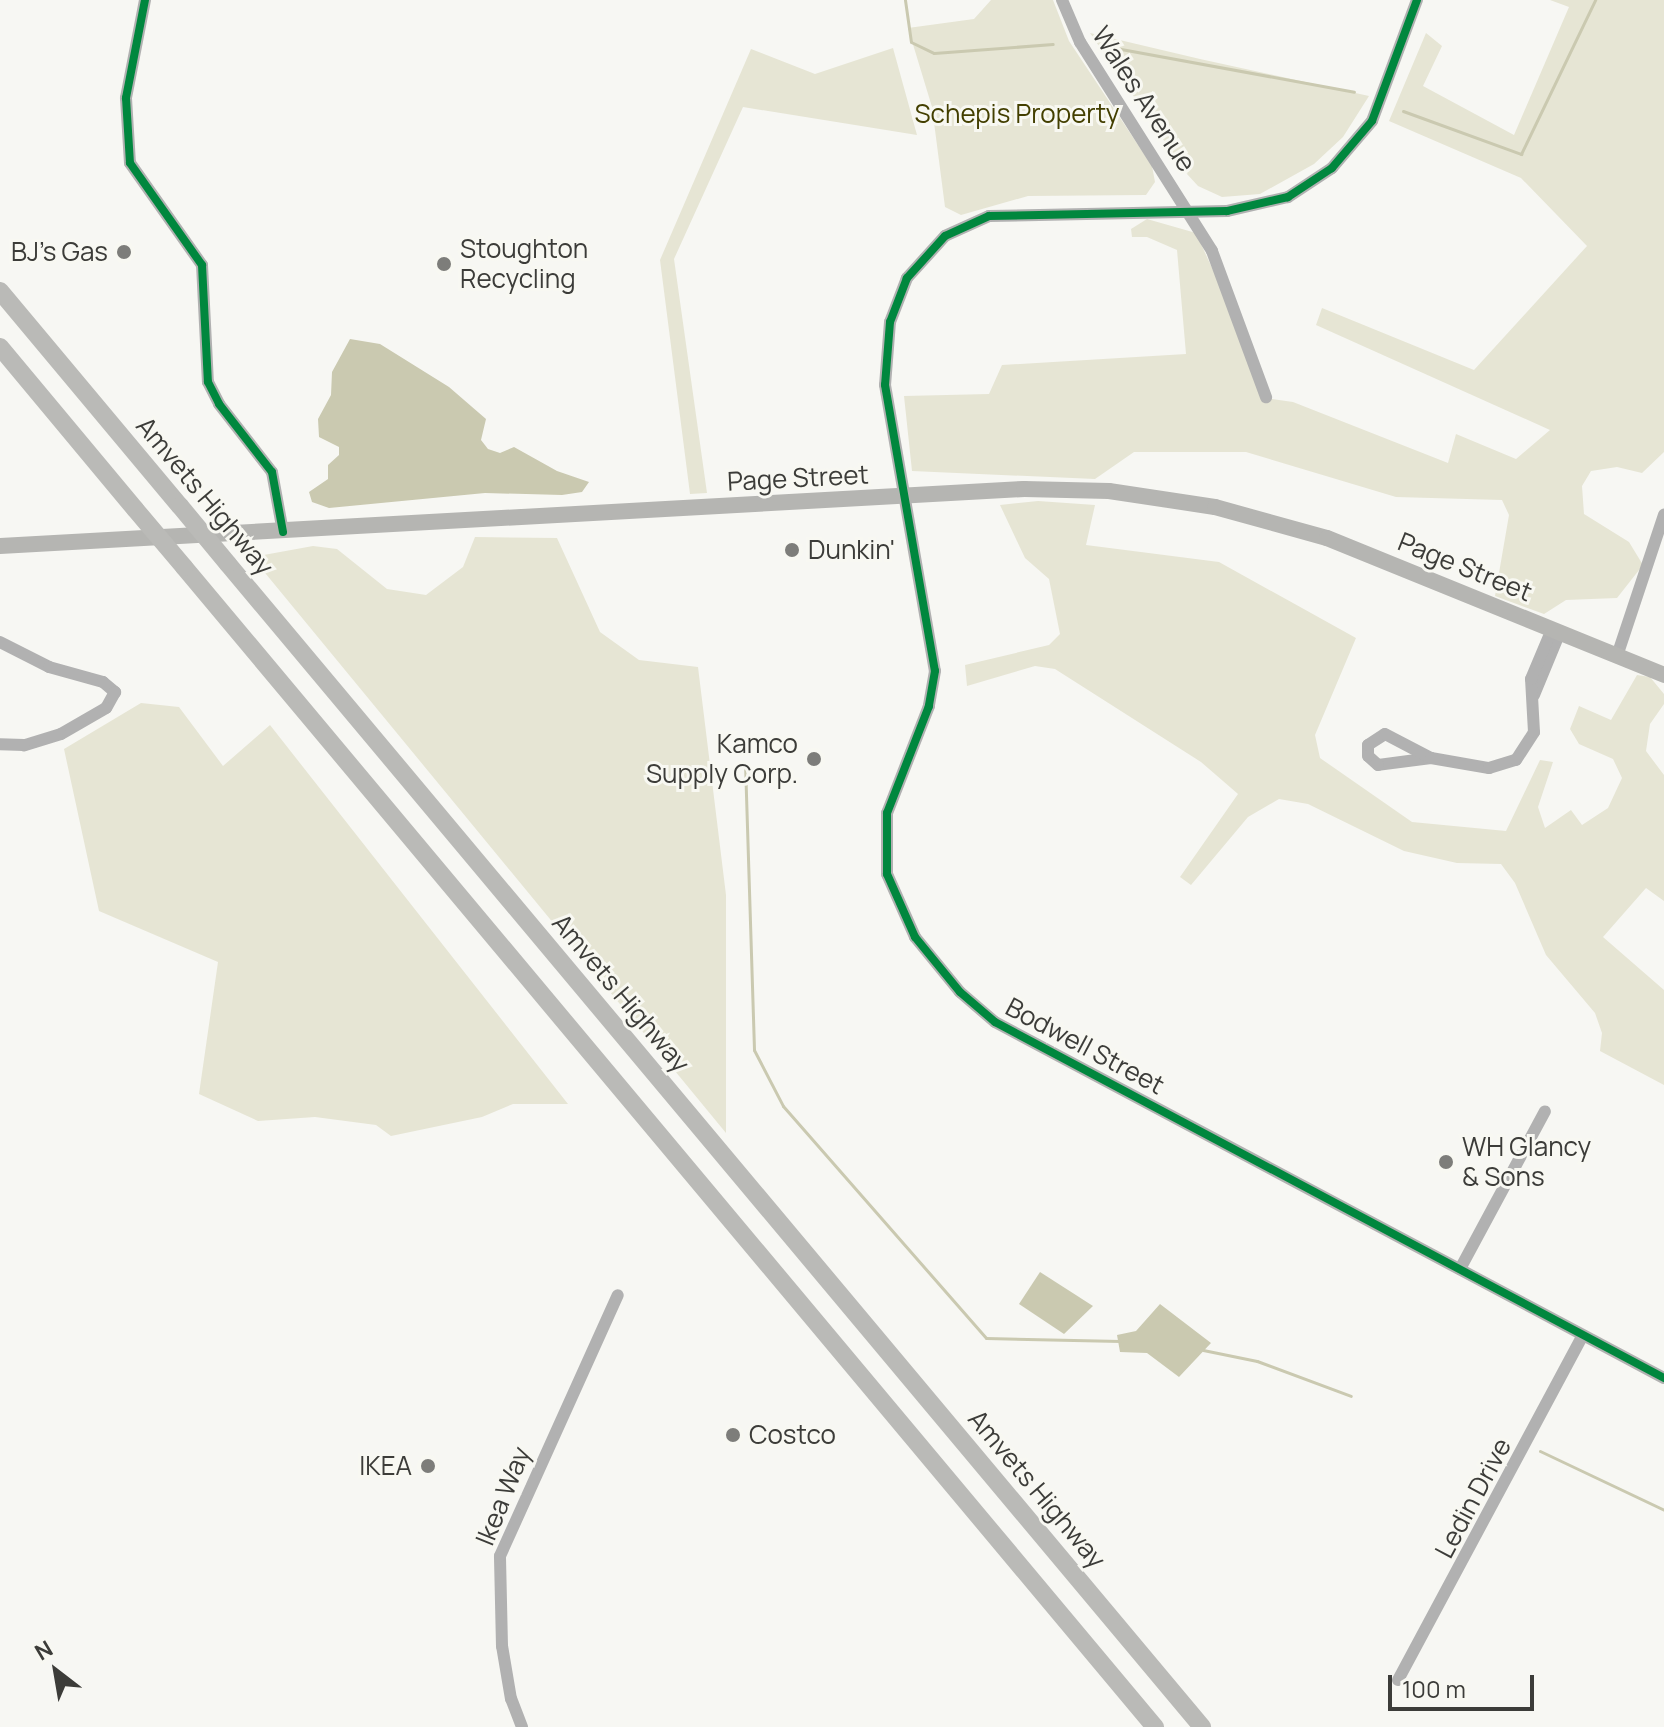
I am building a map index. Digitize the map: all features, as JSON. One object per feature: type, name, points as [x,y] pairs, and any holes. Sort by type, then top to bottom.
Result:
[{"type":"highway","name":"Amvets Highway","points":[[0,291],[1202,1727]]},
{"type":"highway","points":[[0,347],[1155,1727]]},
{"type":"main road","name":"Page Street","points":[[0,546],[1066,489],[1215,507],[1327,538],[1664,675]]},
{"type":"street","points":[[145,0],[126,98],[130,163],[202,265],[208,382],[219,404],[272,472],[283,532]]},
{"type":"street","name":"Wales Avenue","points":[[1062,0],[1080,42],[1190,212],[1230,292],[1266,397]]},
{"type":"street","name":"Bodwell Street","points":[[1417,0],[1381,105],[1332,168],[1309,186],[1264,207],[1190,212],[1007,212],[961,226],[925,254],[899,296],[884,357],[903,496],[934,653],[934,682],[891,799],[884,844],[893,897],[915,937],[968,1000],[1004,1028],[1664,1378]]},
{"type":"street","points":[[1617,656],[1664,515]]},
{"type":"street","points":[[1431,758],[1396,764],[1374,763],[1368,745],[1381,734],[1431,758],[1489,768],[1516,760],[1534,732],[1532,676],[1556,630]]},
{"type":"street","points":[[0,642],[49,667],[112,687],[111,703],[82,724],[42,741],[0,744]]},
{"type":"street","points":[[1396,764],[1406,756],[1403,743]]},
{"type":"street","points":[[1460,1269],[1545,1111]]},
{"type":"street","name":"Ikea Way","points":[[522,1727],[511,1699],[502,1646],[500,1556],[618,1295]]},
{"type":"street","name":"Ledin Drive","points":[[1398,1680],[1583,1335]]},
{"type":"green space","name":"Schepis Property","points":[[991,0],[1053,0],[1069,41],[1152,166],[1155,182],[1146,195],[1028,196],[961,215],[945,207],[932,107],[908,28],[974,19]]},
{"type":"green space","points":[[1550,0],[1664,0],[1664,452],[1642,473],[1617,467],[1591,471],[1582,486],[1584,514],[1629,542],[1643,565],[1617,598],[1566,600],[1544,614],[1495,596],[1509,515],[1502,500],[1396,497],[1246,452],[1134,452],[1095,479],[912,471],[904,396],[989,394],[1002,365],[1186,354],[1177,250],[1147,237],[1132,237],[1131,229],[1147,219],[1196,233],[1272,399],[1293,402],[1448,463],[1456,434],[1516,459],[1550,430],[1316,325],[1322,308],[1474,370],[1587,246],[1521,178],[1389,121],[1426,33],[1442,46],[1423,86],[1514,135],[1569,7]]},
{"type":"green space","name":"Schepis Property","points":[[1090,33],[1369,96],[1343,137],[1314,164],[1260,194],[1222,197],[1198,186],[1187,174]]},
{"type":"green space","name":"Schepis Property","points":[[893,48],[917,135],[743,107],[674,259],[707,493],[690,494],[660,260],[751,49],[815,74]]},
{"type":"green space","points":[[1038,501],[1095,505],[1086,545],[1219,562],[1356,638],[1315,735],[1320,758],[1412,822],[1506,831],[1540,760],[1553,762],[1538,807],[1545,828],[1571,810],[1582,825],[1608,808],[1622,778],[1613,759],[1579,744],[1570,729],[1579,706],[1611,720],[1637,675],[1650,677],[1664,694],[1664,704],[1650,724],[1646,751],[1664,775],[1664,901],[1646,888],[1603,937],[1664,990],[1664,1085],[1600,1051],[1602,1033],[1595,1013],[1546,955],[1515,883],[1501,864],[1457,863],[1404,851],[1308,804],[1279,799],[1248,817],[1191,885],[1180,877],[1238,794],[1201,762],[1055,669],[1035,666],[967,686],[965,665],[1049,645],[1060,634],[1049,579],[1025,558],[1000,505]]},
{"type":"green space","points":[[475,537],[557,538],[600,632],[639,660],[698,667],[726,895],[726,1133],[252,557],[313,546],[337,549],[387,589],[426,595],[463,567]]},
{"type":"green space","points":[[141,703],[179,707],[223,766],[270,725],[568,1104],[513,1104],[482,1117],[391,1136],[376,1125],[315,1117],[258,1121],[199,1094],[218,962],[99,911],[64,749]]},
{"type":"shaded area","points":[[350,339],[380,344],[449,387],[486,419],[481,440],[488,449],[500,453],[514,447],[557,471],[589,482],[582,492],[562,495],[485,493],[329,508],[312,502],[309,492],[328,479],[328,465],[339,455],[339,447],[319,437],[318,419],[331,395],[332,372]]},
{"type":"shaded area","points":[[1040,1272],[1093,1306],[1064,1334],[1019,1304]]},
{"type":"shaded area","points":[[1160,1304],[1211,1343],[1179,1377],[1147,1353],[1120,1352],[1117,1335],[1136,1331]]},
{"type":"waterway","points":[[905,0],[911,42],[934,53],[1053,44]]},
{"type":"waterway","points":[[1403,111],[1521,154],[1595,0]]},
{"type":"waterway","points":[[1110,47],[1354,92]]},
{"type":"waterway","points":[[745,763],[754,1050],[783,1106],[986,1338],[1120,1341]]},
{"type":"waterway","points":[[1203,1350],[1257,1361],[1351,1396]]},
{"type":"waterway","points":[[1540,1451],[1664,1510]]},
{"type":"cycle path","points":[[145,0],[126,98],[130,163],[202,265],[208,382],[219,404],[272,472],[283,532]]},
{"type":"cycle path","points":[[1417,0],[1372,121],[1332,168],[1288,197],[1227,211],[989,216],[945,236],[907,278],[890,322],[885,385],[935,671],[929,706],[887,813],[887,874],[915,937],[960,992],[995,1022],[1664,1378]]},
{"type":"place","name":"BJ's Gas","points":[[124,252]]},
{"type":"place","name":"Stoughton Recycling","points":[[444,264]]},
{"type":"place","name":"Dunkin'","points":[[792,550]]},
{"type":"place","name":"Kamco Supply Corp.","points":[[814,759]]},
{"type":"place","name":"WH Glancy & Sons","points":[[1446,1162]]},
{"type":"place","name":"Costco","points":[[733,1435]]},
{"type":"place","name":"IKEA","points":[[428,1466]]}]
